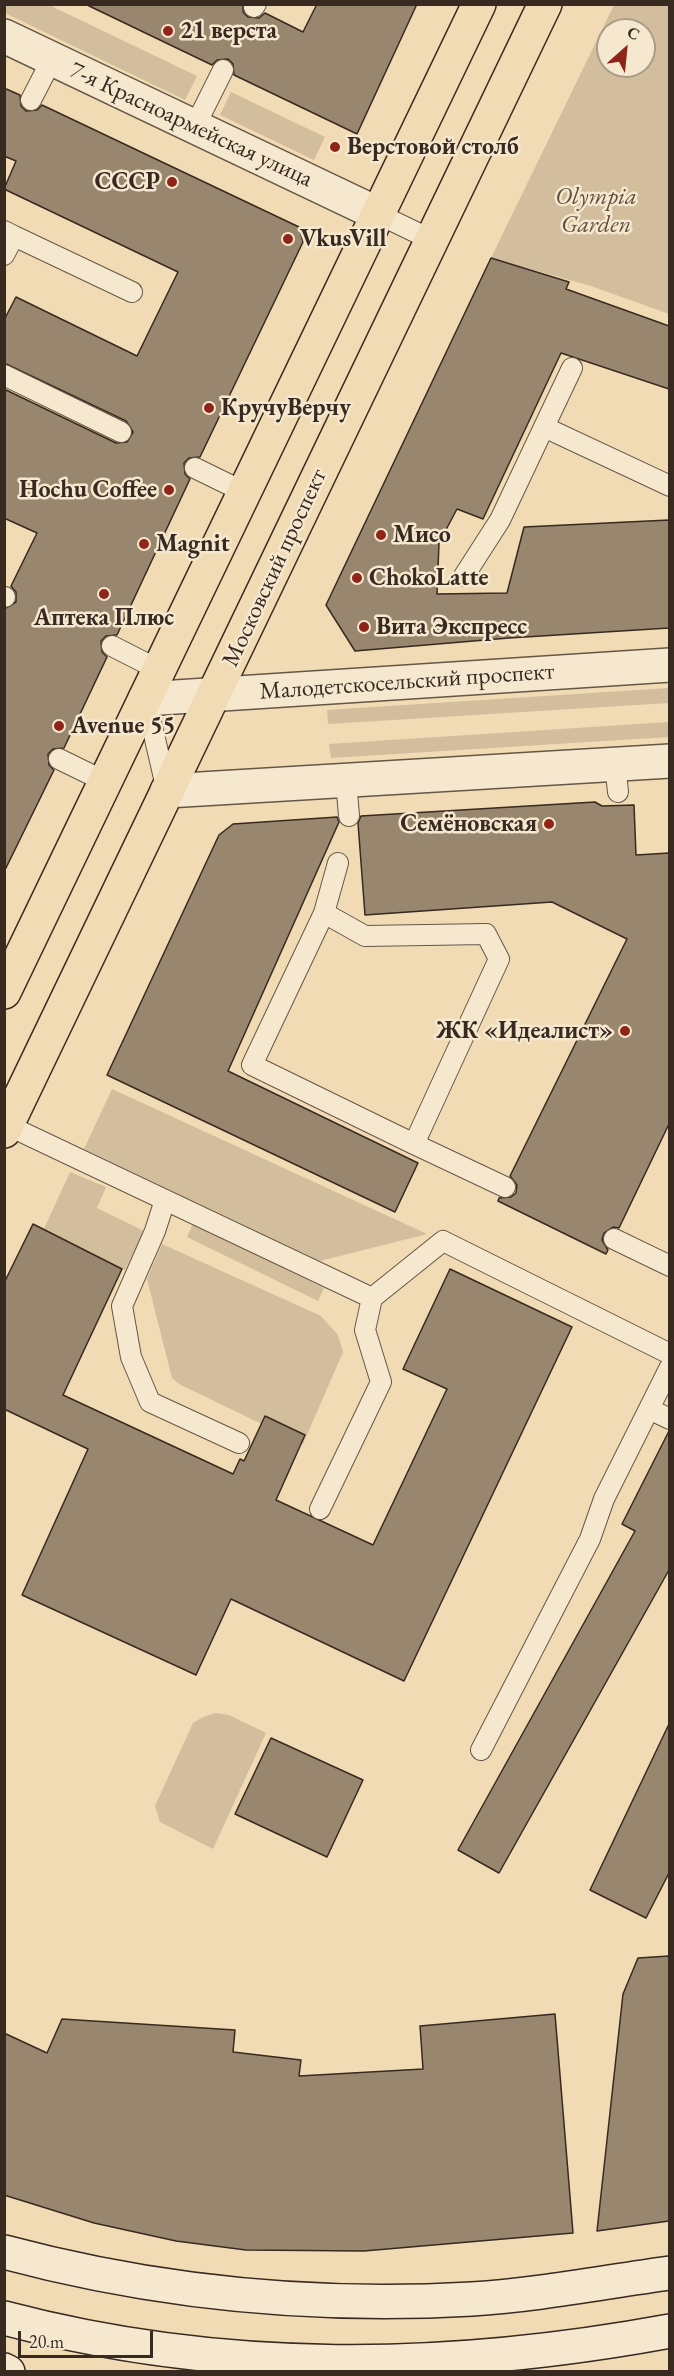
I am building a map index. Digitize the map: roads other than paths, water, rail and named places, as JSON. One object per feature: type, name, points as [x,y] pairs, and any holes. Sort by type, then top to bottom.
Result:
[{"type":"main road","points":[[4,992],[12,958],[106,782],[479,4]]},
{"type":"main road","name":"Московский проспект","points":[[6,1128],[545,4]]},
{"type":"street","name":"7-я Красноармейская улица","points":[[4,36],[378,214]]},
{"type":"street","name":"Малодетскосельский проспект","points":[[145,699],[669,665]]},
{"type":"street","points":[[168,790],[346,780],[616,778],[669,761]]},
{"type":"street","points":[[4,2252],[135,2282],[225,2294],[303,2299],[389,2301],[473,2299],[669,2273]]},
{"type":"street","points":[[4,2319],[120,2344],[211,2357],[298,2363],[390,2364],[476,2359],[669,2331]]},
{"type":"lane","points":[[32,100],[51,59]]},
{"type":"lane","points":[[195,126],[223,70]]},
{"type":"lane","points":[[378,214],[432,240]]},
{"type":"lane","points":[[4,255],[9,234],[132,292]]},
{"type":"lane","points":[[464,576],[500,520],[572,368]]},
{"type":"lane","points":[[4,375],[121,432]]},
{"type":"lane","points":[[544,427],[669,486]]},
{"type":"lane","points":[[195,468],[244,492]]},
{"type":"lane","points":[[112,646],[159,670]]},
{"type":"lane","points":[[145,699],[168,790]]},
{"type":"lane","points":[[58,759],[106,782]]},
{"type":"lane","points":[[346,780],[349,816]]},
{"type":"lane","points":[[338,863],[324,913],[252,1065],[505,1187]]},
{"type":"lane","points":[[324,913],[365,936],[486,934],[499,960],[414,1144]]},
{"type":"lane","points":[[6,1128],[372,1298]]},
{"type":"lane","points":[[165,1200],[122,1306],[131,1357],[150,1402],[239,1443]]},
{"type":"lane","points":[[614,1239],[669,1266]]},
{"type":"lane","points":[[320,1509],[381,1382],[365,1330],[372,1298],[443,1241],[669,1354]]},
{"type":"lane","points":[[481,1750],[590,1539],[604,1499],[669,1367]]},
{"type":"lane","points":[[649,1409],[669,1419]]},
{"type":"place","name":"21 верста","points":[[168,31]]},
{"type":"place","name":"Верстовой столб","points":[[335,147]]},
{"type":"place","name":"СССР","points":[[172,182]]},
{"type":"place","name":"VkusVill","points":[[288,239]]},
{"type":"place","name":"КручуВерчу","points":[[209,408]]},
{"type":"place","name":"Hochu Coffee","points":[[169,490]]},
{"type":"place","name":"Мисо","points":[[381,535]]},
{"type":"place","name":"Magnit","points":[[144,544]]},
{"type":"place","name":"ChokoLatte","points":[[357,578]]},
{"type":"place","name":"Аптека Плюс","points":[[104,594]]},
{"type":"place","name":"Вита Экспресс","points":[[364,627]]},
{"type":"place","name":"Avenue 55","points":[[59,726]]},
{"type":"place","name":"Семёновская","points":[[549,824]]},
{"type":"place","name":"ЖК «Идеалист»","points":[[625,1031]]},
{"type":"park label","name":"Olympia Garden","points":[[596,211]]}]
